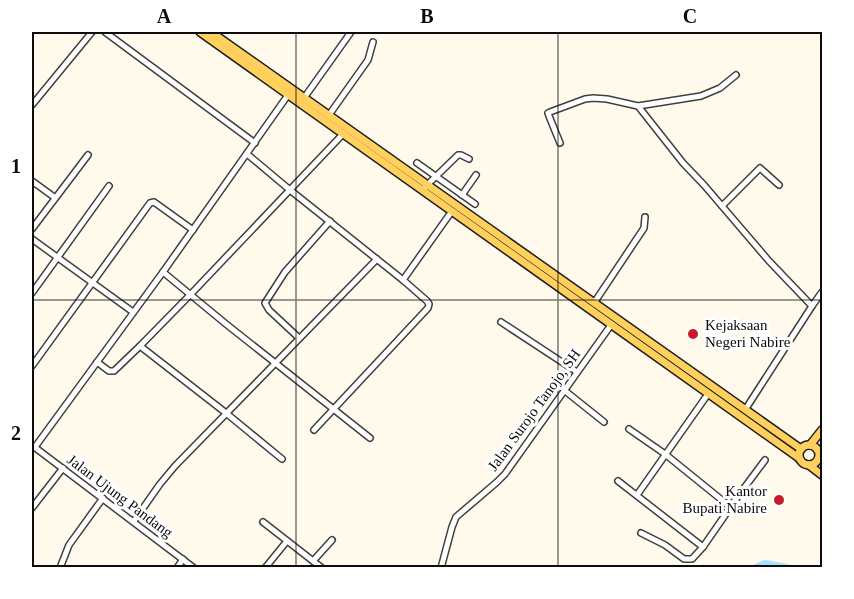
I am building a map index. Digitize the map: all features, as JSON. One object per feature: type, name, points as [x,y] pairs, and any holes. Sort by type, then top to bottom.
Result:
[{"type":"main road","points":[[200,32],[343,134],[425,188],[452,211],[570,291],[594,303],[677,366],[708,394],[799,458],[803,464],[820,464],[821,448],[803,446],[799,458]]},
{"type":"main road","points":[[211,32],[570,291],[611,325],[745,410],[801,449]]},
{"type":"main road","points":[[810,445],[822,430]]},
{"type":"main road","points":[[809,465],[822,475]]},
{"type":"street","points":[[32,105],[92,32]]},
{"type":"street","points":[[105,32],[255,142]]},
{"type":"street","points":[[304,98],[351,32]]},
{"type":"street","points":[[329,115],[368,60],[373,42]]},
{"type":"street","points":[[560,143],[548,113],[550,112],[593,98],[638,106],[701,96],[720,88],[736,75]]},
{"type":"street","points":[[33,446],[163,272],[288,94]]},
{"type":"street","points":[[638,106],[682,163],[812,306]]},
{"type":"street","points":[[97,362],[109,371],[114,371],[190,295],[343,134]]},
{"type":"street","points":[[247,154],[403,280],[429,305],[314,430]]},
{"type":"street","points":[[425,188],[458,155],[461,154],[469,159]]},
{"type":"street","points":[[32,228],[88,155]]},
{"type":"street","points":[[417,163],[475,204]]},
{"type":"street","points":[[722,206],[760,168],[779,185]]},
{"type":"street","points":[[462,195],[476,175]]},
{"type":"street","points":[[32,181],[54,197]]},
{"type":"street","points":[[32,293],[109,186]]},
{"type":"street","points":[[32,366],[151,202],[193,230]]},
{"type":"street","points":[[403,280],[452,211]]},
{"type":"street","points":[[594,303],[644,228],[645,218]]},
{"type":"street","points":[[299,338],[269,310],[265,303],[285,272],[330,221]]},
{"type":"street","points":[[32,238],[133,312]]},
{"type":"street","points":[[134,521],[171,470],[376,259]]},
{"type":"street","points":[[163,272],[370,438]]},
{"type":"street","points":[[745,410],[822,292]]},
{"type":"street","points":[[501,322],[577,372]]},
{"type":"street","name":"Jalan Surojo Tanojo, SH","points":[[441,567],[456,517],[501,478],[611,325]]},
{"type":"street","points":[[140,346],[282,459]]},
{"type":"street","points":[[564,390],[604,422]]},
{"type":"street","points":[[637,495],[708,394]]},
{"type":"street","points":[[629,429],[665,454],[730,507]]},
{"type":"street","name":"Jalan Ujung Pandang","points":[[33,446],[194,567]]},
{"type":"street","points":[[641,533],[665,545],[684,559],[692,559],[765,460]]},
{"type":"street","points":[[32,508],[63,468]]},
{"type":"street","points":[[618,481],[703,547]]},
{"type":"street","points":[[60,567],[73,539],[103,498]]},
{"type":"street","points":[[263,522],[322,567]]},
{"type":"street","points":[[313,561],[332,540]]},
{"type":"street","points":[[265,567],[287,541]]},
{"type":"street","points":[[177,567],[183,559]]},
{"type":"waterway","points":[[756,568],[765,564],[787,568]]},
{"type":"place","name":"Kejaksaan Negeri Nabire","points":[[693,334]]},
{"type":"place","name":"Kantor Bupati Nabire","points":[[779,500]]}]
